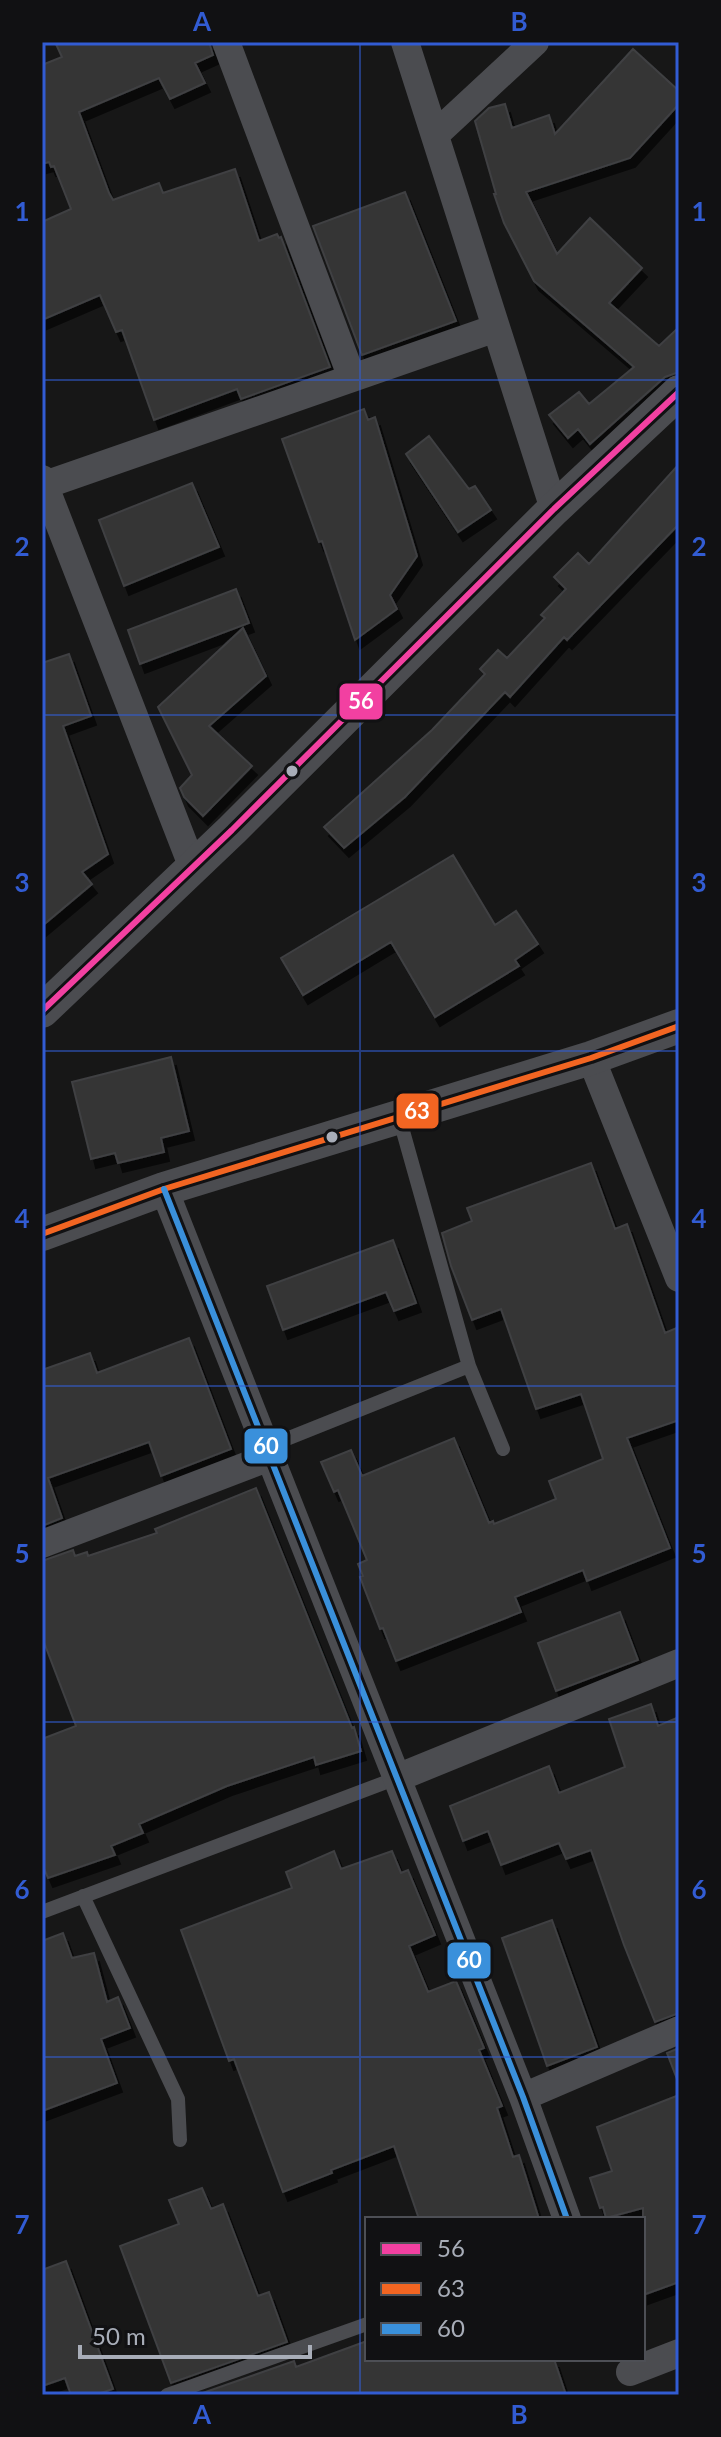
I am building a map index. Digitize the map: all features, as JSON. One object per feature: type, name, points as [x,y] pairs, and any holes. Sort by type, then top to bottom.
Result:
[{"type":"street","points":[[226,42],[352,378]]},
{"type":"street","points":[[405,42],[554,509]]},
{"type":"street","points":[[435,135],[535,42]]},
{"type":"street","points":[[193,868],[43,484],[496,328]]},
{"type":"street","points":[[42,1011],[193,868],[554,509],[679,392]]},
{"type":"street","points":[[42,1234],[164,1189],[591,1058],[679,1026]]},
{"type":"street","points":[[591,1058],[679,1278]]},
{"type":"street","points":[[164,1189],[523,2097],[566,2217]]},
{"type":"street","points":[[42,1544],[267,1452]]},
{"type":"street","points":[[397,1778],[679,1663]]},
{"type":"street","points":[[523,2097],[679,2030]]},
{"type":"street","points":[[631,2375],[679,2353]]},
{"type":"lane","points":[[399,1117],[469,1366],[503,1449]]},
{"type":"lane","points":[[267,1452],[469,1366]]},
{"type":"lane","points":[[42,1912],[397,1778]]},
{"type":"lane","points":[[83,1896],[178,2099],[180,2140]]},
{"type":"lane","points":[[167,2395],[365,2325]]},
{"type":"building","points":[[55,42],[209,42],[213,55],[195,63],[205,83],[170,99],[159,78],[79,112],[109,193],[113,200],[159,183],[163,193],[235,169],[259,241],[277,234],[281,237],[330,367],[241,399],[237,389],[154,420],[122,330],[116,332],[100,295],[42,320],[42,222],[71,209],[54,166],[51,167],[49,162],[42,164],[42,65],[62,57]]},
{"type":"building","points":[[633,49],[679,91],[679,104],[630,158],[526,192],[557,254],[590,218],[642,268],[609,303],[659,346],[679,327],[679,372],[665,377],[590,444],[578,429],[568,438],[549,415],[579,392],[589,404],[634,367],[534,281],[504,223],[475,121],[489,108],[505,104],[512,128],[549,115],[555,134]]},
{"type":"building","points":[[405,192],[456,321],[362,355],[313,226]]},
{"type":"building","points":[[364,409],[368,420],[375,417],[417,556],[390,595],[397,609],[355,640],[322,541],[319,542],[282,439]]},
{"type":"building","points":[[429,436],[469,489],[475,486],[491,510],[458,532],[406,454]]},
{"type":"building","points":[[679,464],[679,524],[567,640],[564,637],[510,697],[505,692],[405,797],[344,848],[324,827],[432,730],[485,674],[480,669],[498,650],[507,658],[545,618],[541,615],[566,589],[554,577],[578,553],[589,564]]},
{"type":"building","points":[[192,483],[219,547],[124,586],[99,520]]},
{"type":"building","points":[[236,589],[249,623],[140,664],[128,630]]},
{"type":"building","points":[[243,628],[266,676],[209,726],[252,766],[203,816],[184,797],[180,788],[192,775],[158,707]]},
{"type":"building","points":[[69,654],[91,716],[63,726],[108,854],[82,872],[92,884],[42,926],[42,663]]},
{"type":"building","points":[[453,855],[495,925],[516,911],[538,944],[515,960],[519,966],[435,1017],[391,942],[303,995],[281,958]]},
{"type":"building","points":[[171,1057],[189,1131],[161,1138],[164,1152],[118,1163],[115,1153],[91,1159],[72,1082]]},
{"type":"building","points":[[591,1163],[615,1229],[627,1224],[665,1333],[679,1327],[679,1420],[627,1438],[670,1548],[587,1581],[583,1570],[515,1597],[521,1612],[396,1661],[360,1577],[363,1576],[358,1564],[367,1560],[338,1490],[334,1492],[321,1462],[351,1450],[362,1476],[454,1438],[489,1523],[493,1521],[494,1524],[556,1499],[549,1481],[603,1459],[581,1394],[536,1409],[501,1309],[472,1320],[442,1233],[472,1221],[467,1208]]},
{"type":"building","points":[[393,1240],[416,1303],[394,1311],[386,1292],[283,1330],[267,1286]]},
{"type":"building","points":[[189,1338],[231,1449],[161,1476],[149,1442],[48,1478],[62,1518],[42,1526],[42,1370],[90,1353],[97,1373]]},
{"type":"building","points":[[256,1488],[361,1751],[316,1765],[314,1757],[227,1786],[139,1824],[143,1833],[111,1846],[115,1855],[48,1878],[42,1864],[42,1739],[76,1726],[42,1637],[42,1561],[73,1550],[75,1556],[87,1552],[88,1556],[157,1533],[155,1529]]},
{"type":"building","points":[[620,1612],[638,1660],[556,1691],[538,1643]]},
{"type":"building","points":[[651,1704],[658,1726],[679,1717],[679,2013],[655,2022],[591,1850],[566,1859],[559,1843],[501,1865],[488,1831],[463,1841],[450,1806],[549,1766],[559,1793],[625,1767],[609,1719]]},
{"type":"building","points":[[334,1851],[341,1869],[392,1851],[401,1873],[408,1870],[435,1935],[409,1946],[428,1992],[456,1981],[484,2048],[479,2050],[502,2106],[497,2108],[513,2157],[519,2155],[538,2217],[418,2217],[394,2146],[283,2192],[234,2059],[229,2061],[181,1930],[292,1888],[286,1872]]},
{"type":"building","points":[[552,1920],[597,2047],[547,2066],[502,1938]]},
{"type":"building","points":[[63,1933],[72,1958],[94,1953],[107,2002],[118,1997],[130,2028],[101,2039],[117,2083],[42,2111],[42,1941]]},
{"type":"building","points":[[679,2048],[679,2079],[677,2079],[667,2053]]},
{"type":"building","points":[[679,2095],[679,2282],[645,2294],[643,2208],[606,2217],[603,2207],[600,2208],[590,2178],[612,2171],[597,2127]]},
{"type":"building","points":[[202,2188],[211,2209],[223,2204],[258,2296],[269,2292],[287,2342],[171,2383],[120,2246],[179,2224],[169,2200]]},
{"type":"building","points":[[66,2261],[113,2389],[95,2395],[71,2395],[65,2378],[42,2386],[42,2270]]},
{"type":"building","points":[[365,2342],[365,2361],[555,2361],[566,2395],[197,2395],[294,2361],[296,2367]]},
{"type":"transit line","name":"56","points":[[42,1011],[232,830],[554,509],[679,392]]},
{"type":"transit line","name":"63","points":[[42,1234],[164,1189],[591,1058],[679,1026]]},
{"type":"transit line","name":"60","points":[[164,1189],[523,2097],[566,2217]]}]
